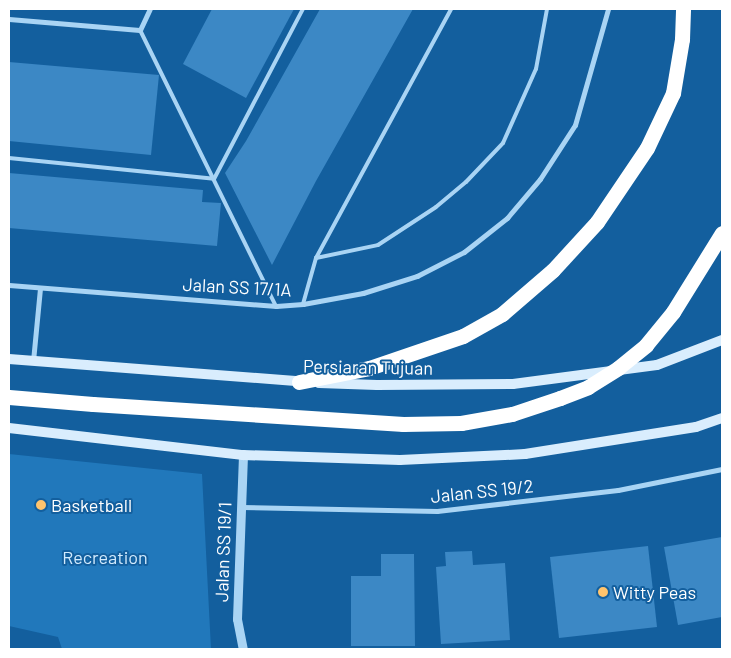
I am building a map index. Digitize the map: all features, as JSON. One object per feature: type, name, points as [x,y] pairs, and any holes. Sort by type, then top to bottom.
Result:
[{"type":"highway","points":[[299,382],[370,368],[463,336],[502,314],[553,270],[597,222],[646,148],[673,93],[682,39],[683,9]]},
{"type":"highway","points":[[9,396],[92,404],[403,424],[461,422],[512,414],[588,387],[618,368],[646,345],[673,312],[722,233]]},
{"type":"main road","name":"Persiaran Tujuan","points":[[9,358],[299,382],[376,385],[513,384],[657,365],[722,340]]},
{"type":"main road","points":[[9,428],[243,455],[400,460],[525,454],[696,427],[722,418]]},
{"type":"street","points":[[9,19],[140,30],[150,9]]},
{"type":"street","name":"Jalan SS 17/1A","points":[[9,285],[276,306],[303,304],[363,292],[417,276],[464,252],[507,218],[540,179],[575,125],[608,9]]},
{"type":"street","points":[[33,360],[40,288]]},
{"type":"street","name":"Jalan SS 19/1","points":[[243,455],[238,619],[243,649]]},
{"type":"street","name":"Jalan SS 19/2","points":[[241,507],[437,511],[618,490],[722,469]]},
{"type":"lane","points":[[214,179],[303,9]]},
{"type":"lane","points":[[303,304],[316,258],[452,9]]},
{"type":"lane","points":[[316,258],[378,245],[436,207],[466,182],[503,143],[536,69],[547,9]]},
{"type":"lane","points":[[140,30],[276,306]]},
{"type":"lane","points":[[9,158],[214,179]]},
{"type":"green space","name":"Recreation","points":[[9,454],[202,474],[211,649],[62,649],[58,637],[9,626]]},
{"type":"building","points":[[212,9],[294,9],[246,98],[183,64]]},
{"type":"building","points":[[320,9],[413,9],[316,181],[272,265],[225,173],[246,141]]},
{"type":"building","points":[[9,62],[159,75],[151,155],[9,141]]},
{"type":"building","points":[[9,173],[203,190],[202,202],[221,203],[217,246],[9,228]]},
{"type":"building","points":[[722,537],[722,617],[678,625],[664,547]]},
{"type":"building","name":"Witty Peas","points":[[648,546],[657,627],[559,638],[550,557]]},
{"type":"building","points":[[472,551],[473,565],[505,563],[510,640],[441,644],[436,567],[446,566],[445,552]]},
{"type":"building","points":[[381,554],[414,554],[415,646],[351,646],[351,576],[381,576]]},
{"type":"place","name":"Basketball","points":[[41,505]]},
{"type":"place","name":"Witty Peas","points":[[603,592]]}]
